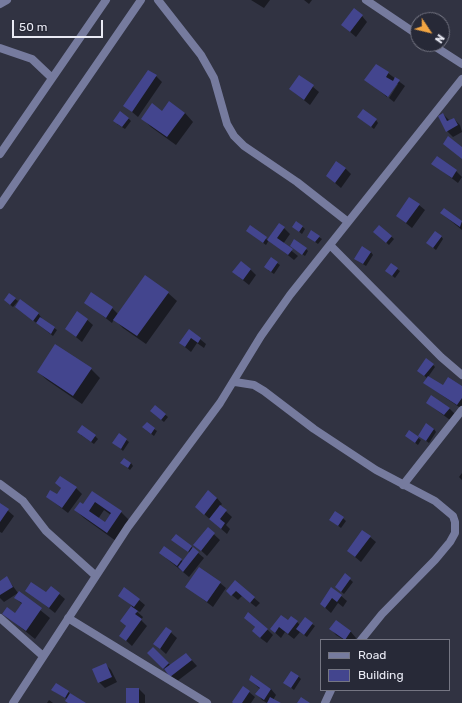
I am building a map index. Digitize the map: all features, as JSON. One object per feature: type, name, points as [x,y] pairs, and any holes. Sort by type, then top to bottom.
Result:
[{"type":"street","points":[[0,4],[7,0]]},
{"type":"street","points":[[0,154],[106,0]]},
{"type":"street","points":[[0,205],[141,0]]},
{"type":"street","points":[[158,0],[201,56],[214,78],[227,124],[234,136],[244,146],[291,178],[348,222]]},
{"type":"street","points":[[366,0],[410,30]]},
{"type":"street","points":[[0,48],[32,59],[52,78]]},
{"type":"street","points":[[443,52],[462,64]]},
{"type":"street","points":[[17,702],[43,656],[128,527],[235,382],[269,324],[290,295],[462,79]]},
{"type":"street","points":[[330,245],[436,352],[462,375]]},
{"type":"street","points":[[235,382],[254,385],[264,391],[314,429],[376,470],[435,501],[449,511],[459,523],[450,542],[435,560],[382,614],[362,639]]},
{"type":"street","points":[[403,485],[462,410]]},
{"type":"street","points":[[0,484],[23,501],[46,531],[96,576]]},
{"type":"street","points":[[0,618],[43,656]]},
{"type":"street","points":[[68,618],[207,703]]},
{"type":"street","points":[[325,703],[331,691]]},
{"type":"building","points":[[354,8],[363,15],[350,32],[341,25]]},
{"type":"building","points":[[376,64],[389,72],[386,77],[393,81],[395,77],[400,80],[388,97],[364,80]]},
{"type":"building","points":[[148,70],[157,75],[132,112],[123,106]]},
{"type":"building","points":[[299,75],[314,85],[304,100],[289,89]]},
{"type":"building","points":[[169,101],[185,113],[167,137],[141,119],[152,103],[162,111]]},
{"type":"building","points":[[363,109],[377,119],[371,127],[357,117]]},
{"type":"building","points":[[120,111],[129,118],[122,127],[113,121]]},
{"type":"building","points":[[443,113],[447,121],[454,118],[458,125],[446,132],[438,116]]},
{"type":"building","points":[[448,136],[462,147],[462,159],[443,144]]},
{"type":"building","points":[[437,156],[457,170],[452,178],[431,164]]},
{"type":"building","points":[[336,161],[346,168],[335,183],[326,176]]},
{"type":"building","points":[[409,197],[420,204],[406,223],[396,216]]},
{"type":"building","points":[[444,208],[462,221],[460,227],[440,213]]},
{"type":"building","points":[[296,221],[303,226],[299,232],[292,227]]},
{"type":"building","points":[[279,223],[285,227],[277,238],[293,249],[288,255],[267,240]]},
{"type":"building","points":[[250,225],[267,237],[263,243],[246,231]]},
{"type":"building","points":[[379,225],[392,236],[386,243],[373,232]]},
{"type":"building","points":[[311,230],[320,236],[315,242],[307,237]]},
{"type":"building","points":[[435,231],[442,236],[433,248],[426,243]]},
{"type":"building","points":[[294,239],[307,248],[302,255],[290,246]]},
{"type":"building","points":[[362,246],[371,252],[363,264],[354,259]]},
{"type":"building","points":[[271,257],[278,262],[271,272],[264,267]]},
{"type":"building","points":[[241,261],[251,269],[243,280],[232,272]]},
{"type":"building","points":[[391,263],[398,268],[392,276],[385,271]]},
{"type":"building","points":[[145,275],[169,292],[137,336],[113,320]]},
{"type":"building","points":[[91,292],[113,307],[106,318],[84,303]]},
{"type":"building","points":[[9,293],[16,298],[10,305],[4,300]]},
{"type":"building","points":[[20,299],[39,313],[33,321],[15,307]]},
{"type":"building","points":[[77,311],[88,319],[76,337],[65,329]]},
{"type":"building","points":[[40,317],[55,327],[51,334],[36,323]]},
{"type":"building","points":[[189,329],[201,338],[198,343],[191,338],[185,347],[179,343]]},
{"type":"building","points":[[55,344],[92,368],[73,396],[37,372]]},
{"type":"building","points":[[426,358],[434,364],[424,376],[417,371]]},
{"type":"building","points":[[428,376],[443,385],[448,377],[462,386],[462,398],[457,405],[423,383]]},
{"type":"building","points":[[431,395],[450,408],[444,415],[426,403]]},
{"type":"building","points":[[155,405],[166,414],[161,420],[150,411]]},
{"type":"building","points":[[147,422],[155,428],[151,434],[142,427]]},
{"type":"building","points":[[426,423],[434,429],[426,441],[418,436]]},
{"type":"building","points":[[82,425],[96,435],[91,442],[77,432]]},
{"type":"building","points":[[409,430],[419,437],[415,443],[405,436]]},
{"type":"building","points":[[119,433],[127,439],[121,449],[112,443]]},
{"type":"building","points":[[124,458],[131,463],[128,468],[120,463]]},
{"type":"building","points":[[60,476],[77,487],[62,508],[46,497],[50,490],[57,494],[61,488],[55,483]]},
{"type":"building","points":[[208,490],[217,498],[204,515],[195,507]]},
{"type":"building","points":[[92,491],[122,511],[107,533],[74,510],[80,502],[83,504]],"holes":[[[95,502],[111,513],[105,522],[89,511]]]},
{"type":"building","points":[[0,503],[9,509],[0,522]]},
{"type":"building","points":[[220,505],[227,510],[220,519],[225,523],[221,529],[209,519]]},
{"type":"building","points":[[335,511],[344,517],[338,526],[329,520]]},
{"type":"building","points":[[208,527],[215,533],[201,551],[193,545]]},
{"type":"building","points":[[362,530],[371,536],[355,557],[347,551]]},
{"type":"building","points":[[176,534],[192,546],[188,552],[171,540]]},
{"type":"building","points":[[164,546],[182,559],[177,566],[159,553]]},
{"type":"building","points":[[193,547],[199,552],[183,572],[178,567]]},
{"type":"building","points":[[199,567],[221,582],[207,602],[185,587]]},
{"type":"building","points":[[345,573],[351,578],[341,592],[335,587]]},
{"type":"building","points":[[7,576],[13,587],[0,595],[0,581]]},
{"type":"building","points":[[235,580],[255,597],[250,603],[236,591],[231,596],[226,591]]},
{"type":"building","points":[[31,582],[46,592],[51,586],[60,593],[49,608],[25,591]]},
{"type":"building","points":[[124,587],[140,599],[134,607],[118,596]]},
{"type":"building","points":[[331,587],[342,595],[337,602],[332,598],[325,608],[320,604]]},
{"type":"building","points":[[19,591],[42,608],[26,631],[2,614],[7,607],[15,613],[22,603],[14,598]]},
{"type":"building","points":[[131,606],[138,611],[135,614],[142,619],[126,641],[119,636],[126,626],[120,621]]},
{"type":"building","points":[[248,612],[268,629],[260,638],[252,631],[255,627],[244,618]]},
{"type":"building","points":[[281,615],[288,620],[291,616],[298,621],[288,634],[279,627],[275,633],[270,629]]},
{"type":"building","points":[[305,617],[313,623],[304,635],[296,629]]},
{"type":"building","points":[[336,620],[351,631],[346,639],[344,639],[329,629]]},
{"type":"building","points":[[166,627],[172,631],[160,649],[153,644]]},
{"type":"building","points":[[153,647],[169,663],[163,669],[147,653]]},
{"type":"building","points":[[186,653],[192,660],[170,677],[164,669]]},
{"type":"building","points":[[106,663],[112,677],[98,683],[92,669]]},
{"type":"building","points":[[291,671],[299,676],[291,688],[283,683]]},
{"type":"building","points":[[251,675],[271,689],[264,700],[255,694],[260,688],[249,680]]},
{"type":"building","points":[[56,683],[69,691],[65,698],[51,690]]},
{"type":"building","points":[[243,686],[250,691],[242,703],[233,703],[232,702]]},
{"type":"building","points":[[126,688],[139,688],[139,703],[126,703]]},
{"type":"building","points":[[70,693],[86,703],[68,703],[65,701]]},
{"type":"building","points":[[270,697],[281,703],[267,703]]},
{"type":"building","points":[[301,697],[310,703],[297,703]]}]
